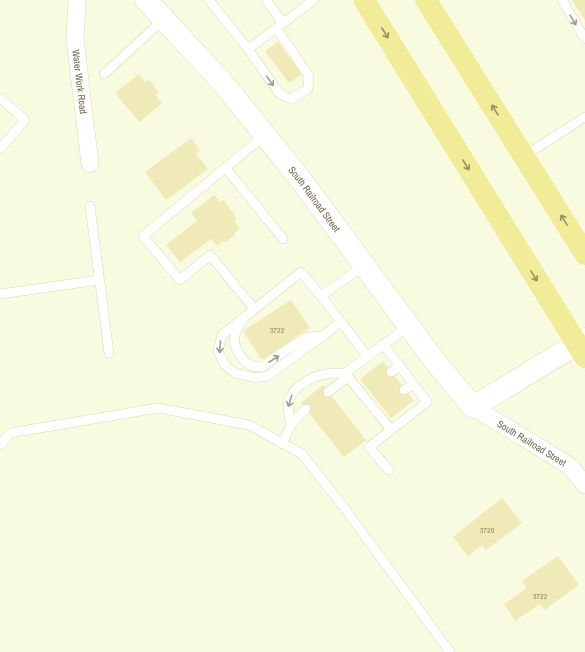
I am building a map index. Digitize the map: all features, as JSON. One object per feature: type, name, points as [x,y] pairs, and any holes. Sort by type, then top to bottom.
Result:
[{"type":"highway","points":[[364,0],[582,347]]},
{"type":"highway","points":[[426,0],[585,254]]},
{"type":"street","name":"Water Work Road","points":[[77,0],[75,39],[90,164]]},
{"type":"street","name":"South Railroad Street","points":[[146,0],[223,83],[265,135],[301,180],[434,360],[473,406],[570,466],[585,485]]},
{"type":"street","points":[[473,406],[582,347]]},
{"type":"lane","points":[[209,0],[248,49],[280,93],[291,99],[308,89],[309,76],[279,26],[266,0]]},
{"type":"lane","points":[[248,49],[314,0]]},
{"type":"lane","points":[[562,0],[585,39]]},
{"type":"lane","points":[[104,74],[164,19]]},
{"type":"lane","points":[[0,98],[25,120],[0,149]]},
{"type":"lane","points":[[524,156],[585,116]]},
{"type":"lane","points":[[254,309],[210,255],[180,280],[143,236],[265,135]]},
{"type":"lane","points":[[225,167],[283,239]]},
{"type":"lane","points":[[90,206],[109,353]]},
{"type":"lane","points":[[321,296],[364,265]]},
{"type":"lane","points":[[340,322],[324,336],[267,376],[255,378],[235,373],[225,366],[218,350],[222,335],[301,272],[368,356]]},
{"type":"lane","points":[[0,294],[100,280]]},
{"type":"lane","points":[[244,318],[235,335],[235,342],[238,353],[253,366],[262,367],[308,337],[324,336]]},
{"type":"lane","points":[[328,392],[368,356],[409,326]]},
{"type":"lane","points":[[383,344],[427,402],[369,447],[389,470]]},
{"type":"lane","points":[[391,372],[400,366]]},
{"type":"lane","points":[[291,425],[288,408],[289,399],[297,387],[311,379],[325,374],[346,375],[366,392],[378,408],[390,430]]},
{"type":"lane","points":[[404,390],[413,384]]},
{"type":"lane","points":[[0,445],[10,433],[158,408],[249,425],[302,454],[342,505],[450,652]]},
{"type":"lane","points":[[282,444],[291,425],[306,409]]},
{"type":"building","points":[[572,0],[585,0],[585,20]]},
{"type":"building","points":[[278,42],[302,74],[289,83],[265,51]]},
{"type":"building","points":[[139,74],[145,82],[149,80],[159,92],[155,95],[162,103],[139,122],[115,93]]},
{"type":"building","points":[[191,138],[200,150],[196,154],[208,169],[166,200],[145,172]]},
{"type":"building","points":[[214,195],[220,202],[223,200],[237,218],[234,221],[240,228],[234,234],[235,235],[225,243],[224,241],[217,246],[211,239],[180,262],[166,245],[197,221],[191,213]]},
{"type":"building","points":[[291,300],[310,328],[262,360],[243,331]]},
{"type":"building","points":[[383,361],[414,401],[391,418],[360,379]]},
{"type":"building","points":[[323,385],[366,440],[344,457],[301,403]]},
{"type":"building","points":[[502,498],[522,523],[486,550],[482,545],[468,556],[453,537]]},
{"type":"building","points":[[558,556],[579,585],[544,610],[540,604],[515,621],[504,604],[527,588],[522,581]]}]
